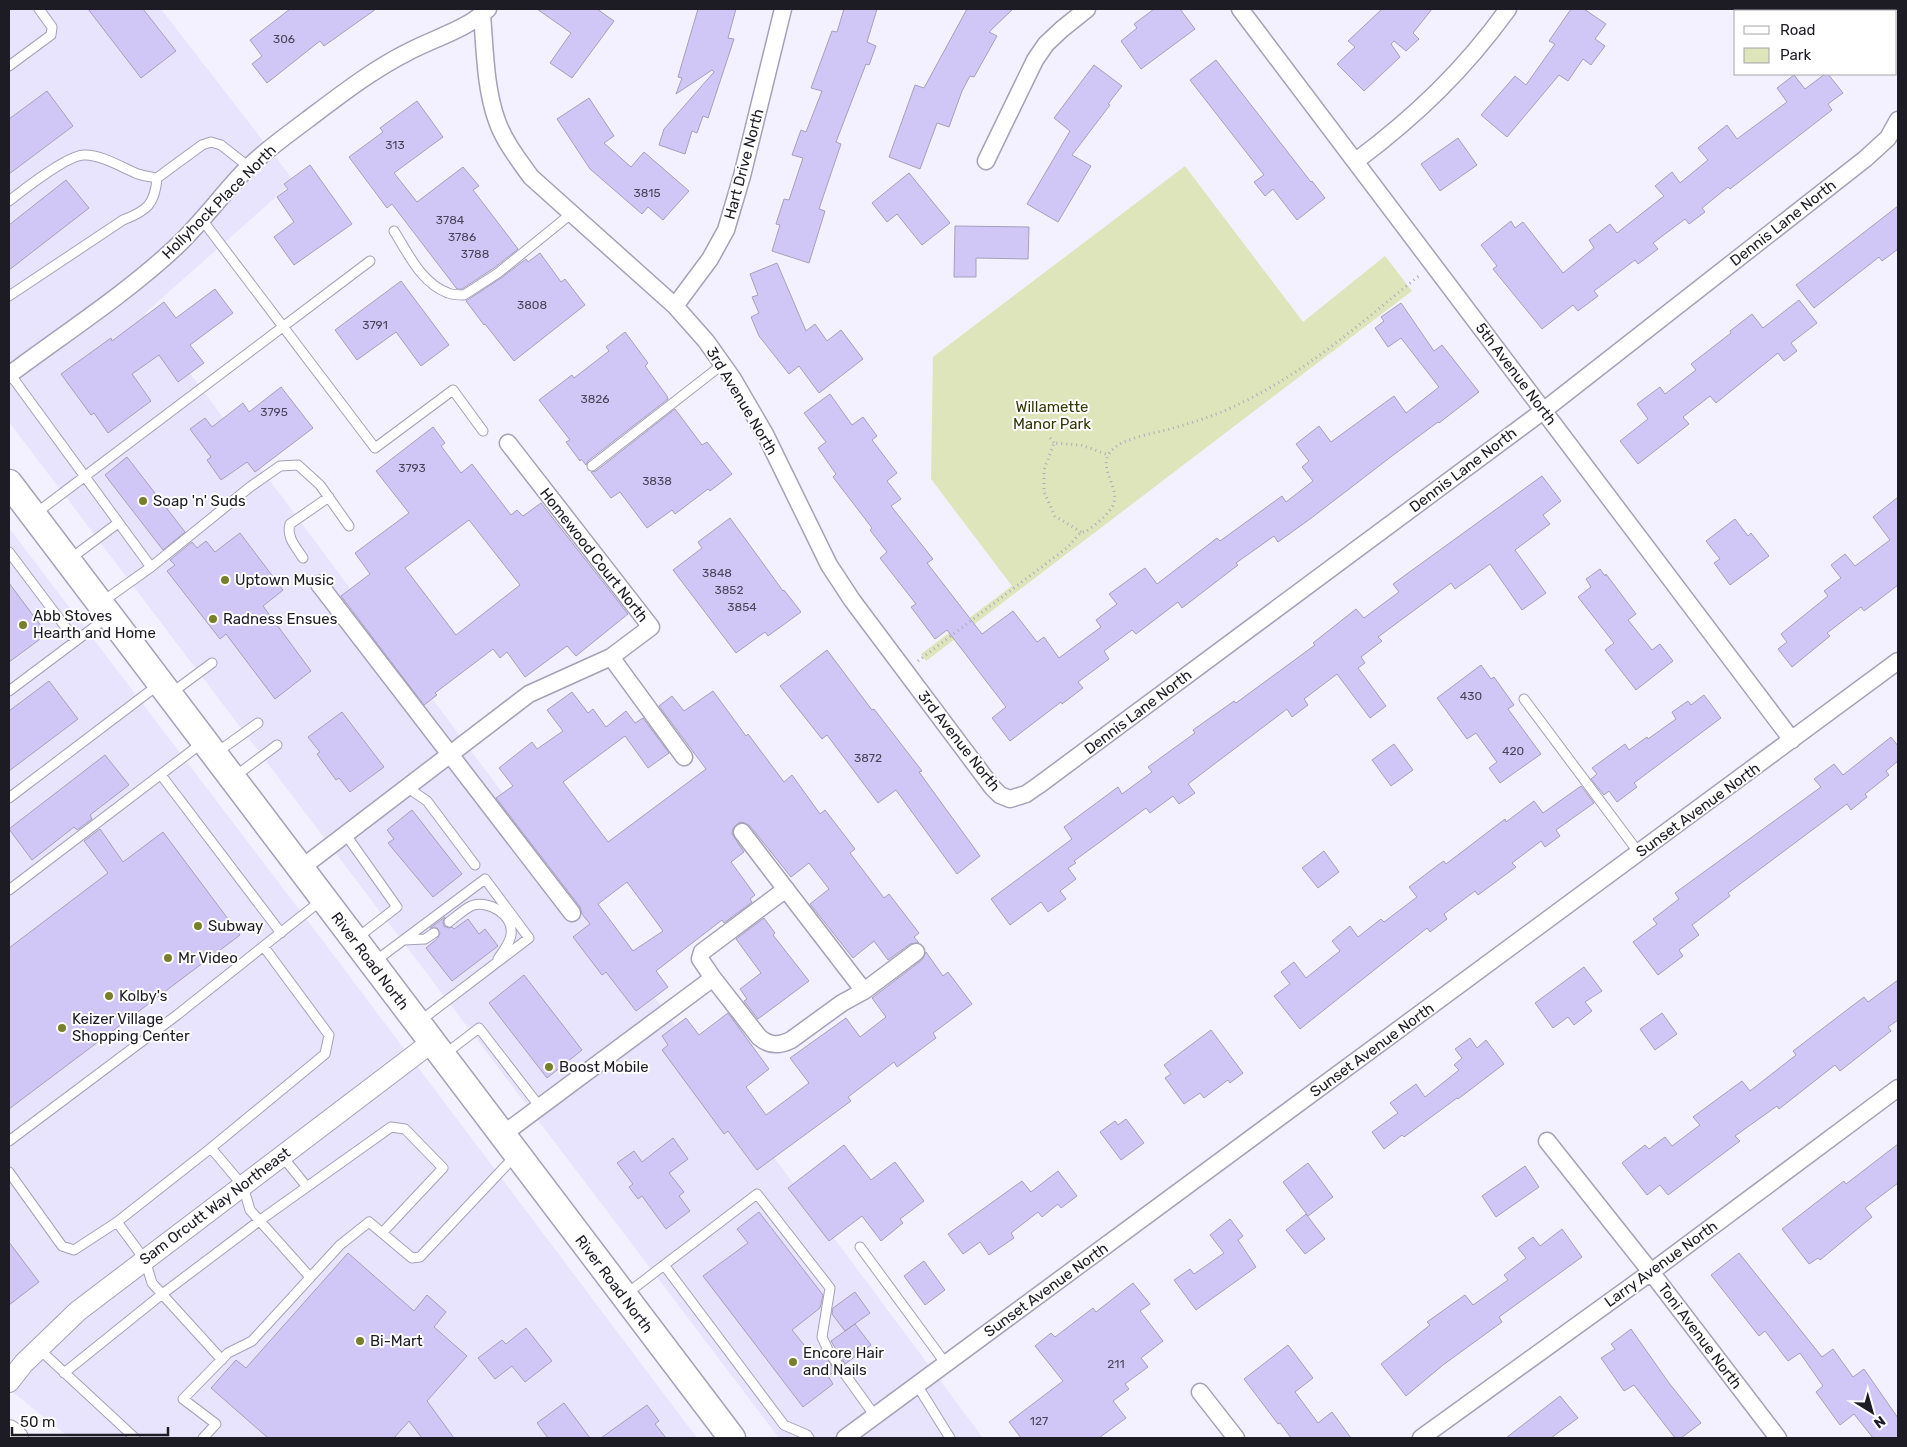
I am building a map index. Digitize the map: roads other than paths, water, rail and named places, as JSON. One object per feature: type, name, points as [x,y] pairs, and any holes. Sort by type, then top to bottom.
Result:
[{"type":"main road","name":"River Road North","points":[[9,483],[732,1438]]},
{"type":"main road","points":[[9,1432],[16,1438]]},
{"type":"street","name":"Hart Drive North","points":[[675,306],[710,259],[726,230],[742,176],[783,9]]},
{"type":"street","points":[[986,161],[1035,60],[1046,44],[1087,9]]},
{"type":"street","name":"5th Avenue North","points":[[1240,9],[1792,740]]},
{"type":"street","points":[[1356,161],[1412,116],[1441,89],[1476,52],[1508,9]]},
{"type":"street","name":"3rd Avenue North","points":[[485,12],[489,90],[497,121],[514,154],[531,177],[675,306],[706,341],[723,364],[765,434],[829,565],[852,600],[992,787],[1000,795],[1010,799]]},
{"type":"street","name":"Hollyhock Place North","points":[[9,375],[142,276],[203,221],[249,167],[307,120],[360,82],[408,52],[439,39],[485,12]]},
{"type":"street","name":"Dennis Lane North","points":[[1010,799],[1026,794],[1039,785],[1543,411],[1865,159],[1888,138],[1898,120]]},
{"type":"street","name":"Homewood Court North","points":[[300,869],[529,694],[611,657],[651,628],[508,443]]},
{"type":"street","points":[[319,584],[572,913]]},
{"type":"street","points":[[611,657],[684,757]]},
{"type":"street","name":"Sunset Avenue North","points":[[845,1438],[1898,661]]},
{"type":"street","points":[[742,832],[864,992]]},
{"type":"street","points":[[786,889],[702,952],[700,959],[759,1037],[766,1043],[784,1044],[791,1040],[842,1002],[864,992],[916,952]]},
{"type":"street","points":[[509,1145],[540,1107],[713,978]]},
{"type":"street","name":"Sam Orcutt Way Northeast","points":[[9,1382],[38,1350],[78,1311],[431,1040]]},
{"type":"street","name":"Larry Avenue North","points":[[1421,1438],[1651,1272],[1898,1088]]},
{"type":"street","name":"Toni Avenue North","points":[[1547,1141],[1651,1272],[1778,1438]]},
{"type":"street","points":[[1200,1392],[1236,1438]]},
{"type":"lane","points":[[9,66],[51,35],[52,27],[39,9]]},
{"type":"lane","points":[[9,200],[73,158],[83,155],[116,164],[140,175],[157,178],[202,146],[211,142],[221,145],[249,167]]},
{"type":"lane","points":[[9,296],[123,220],[139,214],[152,201],[156,193],[157,178]]},
{"type":"lane","points":[[394,231],[419,272],[437,287],[449,293],[464,295],[498,274],[572,213]]},
{"type":"lane","points":[[203,221],[374,448],[453,390],[483,431]]},
{"type":"lane","points":[[33,516],[370,261]]},
{"type":"lane","points":[[592,466],[723,364]]},
{"type":"lane","points":[[9,375],[151,567]]},
{"type":"lane","points":[[9,691],[76,641],[105,610],[151,567],[250,487],[280,466],[298,465],[320,485],[349,526]]},
{"type":"lane","points":[[303,558],[291,540],[288,531],[290,524],[329,497]]},
{"type":"lane","points":[[67,561],[118,523]]},
{"type":"lane","points":[[9,552],[76,641]]},
{"type":"lane","points":[[9,798],[164,689],[212,663]]},
{"type":"lane","points":[[1524,699],[1639,853]]},
{"type":"lane","points":[[9,890],[161,774],[258,723]]},
{"type":"lane","points":[[232,778],[277,745]]},
{"type":"lane","points":[[161,774],[281,933]]},
{"type":"lane","points":[[408,788],[427,801],[475,865]]},
{"type":"lane","points":[[346,835],[397,907],[355,940]]},
{"type":"lane","points":[[372,963],[485,879],[529,938],[494,966]]},
{"type":"lane","points":[[9,1141],[264,947],[323,899]]},
{"type":"lane","points":[[431,1040],[494,966],[509,944],[512,933],[508,921],[500,911],[486,904],[469,907],[449,922]]},
{"type":"lane","points":[[404,940],[425,939],[434,933]]},
{"type":"lane","points":[[9,1172],[62,1246],[74,1250],[117,1222],[325,1054],[329,1035],[264,947]]},
{"type":"lane","points":[[431,1040],[480,1028],[540,1107]]},
{"type":"lane","points":[[64,1373],[161,1294],[259,1221],[391,1128],[406,1129],[443,1168],[382,1233]]},
{"type":"lane","points":[[203,1438],[216,1424],[183,1399],[228,1353],[252,1341],[340,1245],[369,1222],[412,1258],[420,1257],[509,1145]]},
{"type":"lane","points":[[210,1148],[243,1186],[250,1210],[310,1277]]},
{"type":"lane","points":[[282,1156],[307,1187]]},
{"type":"lane","points":[[623,1296],[757,1194],[830,1288],[822,1337],[829,1352],[875,1416]]},
{"type":"lane","points":[[117,1222],[145,1260],[152,1283],[222,1360]]},
{"type":"lane","points":[[860,1248],[946,1364]]},
{"type":"lane","points":[[664,1265],[784,1424],[807,1435],[809,1438]]},
{"type":"lane","points":[[38,1350],[135,1438]]},
{"type":"lane","points":[[918,1385],[950,1438]]},
{"type":"place","name":"Soap 'n' Suds","points":[[143,501]]},
{"type":"place","name":"Uptown Music","points":[[225,580]]},
{"type":"place","name":"Radness Ensues","points":[[213,619]]},
{"type":"place","name":"Abb Stoves Hearth and Home","points":[[23,625]]},
{"type":"place","name":"Subway","points":[[198,926]]},
{"type":"place","name":"Mr Video","points":[[168,958]]},
{"type":"place","name":"Kolby's","points":[[109,996]]},
{"type":"place","name":"Keizer Village Shopping Center","points":[[62,1028]]},
{"type":"place","name":"Boost Mobile","points":[[549,1067]]},
{"type":"place","name":"Bi-Mart","points":[[360,1341]]},
{"type":"place","name":"Encore Hair and Nails","points":[[793,1362]]},
{"type":"park label","name":"Willamette Manor Park","points":[[1052,416]]}]
